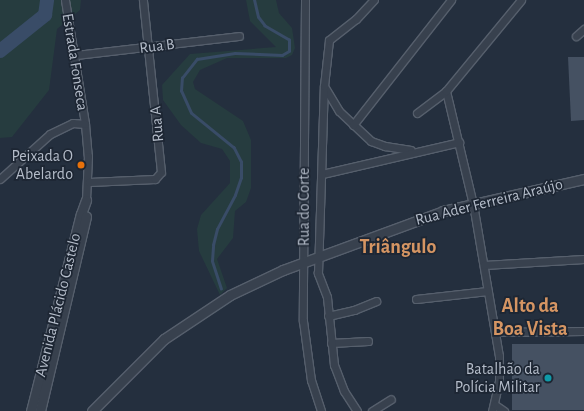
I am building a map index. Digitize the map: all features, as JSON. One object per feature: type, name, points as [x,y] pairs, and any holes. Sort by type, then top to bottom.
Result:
[{"type":"street","name":"Estrada Fonseca","points":[[65,0],[85,124]]},
{"type":"street","name":"Rua A","points":[[89,182],[148,180],[159,176],[161,165],[143,0]]},
{"type":"street","name":"Rua do Corte","points":[[305,0],[303,321],[306,353],[321,411]]},
{"type":"street","points":[[357,411],[338,378],[331,343],[327,297],[318,273],[324,86],[329,40],[356,19],[374,0]]},
{"type":"street","points":[[353,125],[451,0]]},
{"type":"street","points":[[417,113],[446,91],[521,0]]},
{"type":"street","points":[[576,36],[584,29]]},
{"type":"street","name":"Rua B","points":[[75,55],[149,48],[238,36]]},
{"type":"street","points":[[324,86],[339,111],[353,125],[378,144],[418,150]]},
{"type":"street","points":[[446,91],[473,204],[495,332],[499,369],[494,408],[504,411]]},
{"type":"street","points":[[0,178],[50,134],[73,123],[85,124]]},
{"type":"street","name":"Avenida Plácido Castelo","points":[[31,411],[46,368],[66,290],[80,214],[86,200],[89,182],[85,124]]},
{"type":"street","points":[[322,174],[418,150],[459,142]]},
{"type":"street","name":"Rua Ader Ferreira Araújo","points":[[92,411],[122,379],[175,330],[230,295],[408,223],[473,204],[584,179]]},
{"type":"street","points":[[484,265],[584,259]]},
{"type":"street","points":[[416,300],[488,291]]},
{"type":"street","points":[[328,316],[354,310],[376,301]]},
{"type":"street","points":[[495,332],[584,332]]},
{"type":"street","points":[[331,343],[368,341]]},
{"type":"street","name":"Avenida Plácido Castelo","points":[[40,411],[46,368]]},
{"type":"street","points":[[372,411],[391,399]]},
{"type":"green space","points":[[0,0],[81,0],[80,10],[57,29],[49,90],[12,137],[0,138]]},
{"type":"green space","points":[[246,0],[276,0],[279,13],[292,28],[295,48],[292,55],[286,58],[227,58],[200,70],[193,82],[195,89],[243,121],[251,140],[251,188],[246,202],[235,211],[233,238],[217,259],[227,288],[220,295],[199,251],[197,229],[201,215],[230,183],[230,161],[222,149],[201,143],[181,125],[163,100],[162,85],[190,54],[276,47],[250,21]]},
{"type":"building","points":[[568,57],[584,57],[584,120],[571,121]]},
{"type":"building","name":"Batalhão da Polícia Militar","points":[[512,344],[584,344],[584,410],[512,410]]},
{"type":"waterway","points":[[0,51],[45,15],[47,0]]},
{"type":"waterway","points":[[221,289],[212,261],[213,245],[217,229],[235,195],[241,178],[241,162],[234,148],[191,113],[181,91],[182,78],[197,59],[235,53],[282,55],[289,51],[289,40],[265,26],[258,17],[254,0]]},
{"type":"place","name":"Peixada O Abelardo","points":[[81,165]]},
{"type":"place","name":"Batalhão da Polícia Militar","points":[[548,378]]},
{"type":"district","name":"Triângulo","points":[[398,247]]},
{"type":"district","name":"Alto da Boa Vista","points":[[530,318]]}]
